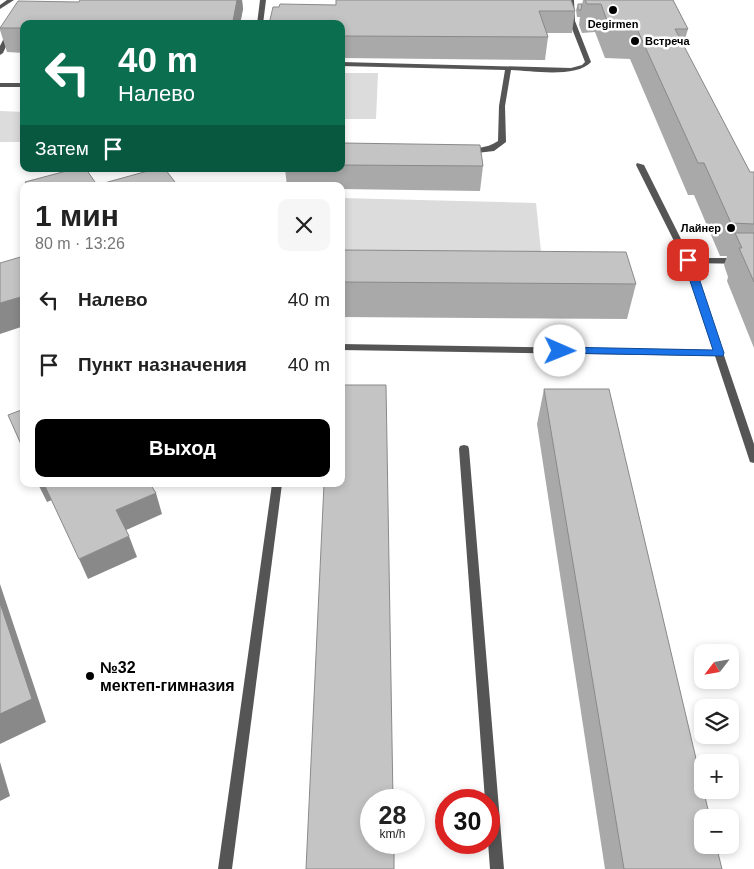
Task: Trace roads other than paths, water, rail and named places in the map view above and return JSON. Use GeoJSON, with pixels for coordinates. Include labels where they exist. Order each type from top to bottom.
{"type":"FeatureCollection","features":[{"type":"Feature","properties":{"kind":"street"},"geometry":{"type":"LineString","coordinates":[[0,7],[11,0]]}},
{"type":"Feature","properties":{"kind":"street"},"geometry":{"type":"LineString","coordinates":[[260,20],[263,0]]}},
{"type":"Feature","properties":{"kind":"street"},"geometry":{"type":"LineString","coordinates":[[345,64],[572,70],[584,66],[588,62],[572,21],[570,0]]}},
{"type":"Feature","properties":{"kind":"street"},"geometry":{"type":"LineString","coordinates":[[572,21],[582,20]]}},
{"type":"Feature","properties":{"kind":"street"},"geometry":{"type":"LineString","coordinates":[[0,52],[13,26]]}},
{"type":"Feature","properties":{"kind":"street"},"geometry":{"type":"LineString","coordinates":[[458,152],[491,150],[502,142],[502,106],[508,68]]}},
{"type":"Feature","properties":{"kind":"street"},"geometry":{"type":"LineString","coordinates":[[0,85],[20,85]]}},
{"type":"Feature","properties":{"kind":"street"},"geometry":{"type":"LineString","coordinates":[[640,165],[688,260],[754,458]]}},
{"type":"Feature","properties":{"kind":"street"},"geometry":{"type":"LineString","coordinates":[[688,260],[754,262]]}},
{"type":"Feature","properties":{"kind":"street"},"geometry":{"type":"LineString","coordinates":[[345,347],[719,353]]}},
{"type":"Feature","properties":{"kind":"street"},"geometry":{"type":"LineString","coordinates":[[464,449],[497,869]]}},
{"type":"Feature","properties":{"kind":"street"},"geometry":{"type":"LineString","coordinates":[[225,869],[277,487]]}},
{"type":"Feature","properties":{"kind":"place","name":"Degirmen"},"geometry":{"type":"Point","coordinates":[613,10]}},
{"type":"Feature","properties":{"kind":"place","name":"Встреча"},"geometry":{"type":"Point","coordinates":[635,41]}},
{"type":"Feature","properties":{"kind":"place","name":"Лайнер"},"geometry":{"type":"Point","coordinates":[731,228]}},
{"type":"Feature","properties":{"kind":"place","name":"№32 мектеп-гимназия"},"geometry":{"type":"Point","coordinates":[90,676]}}]}
